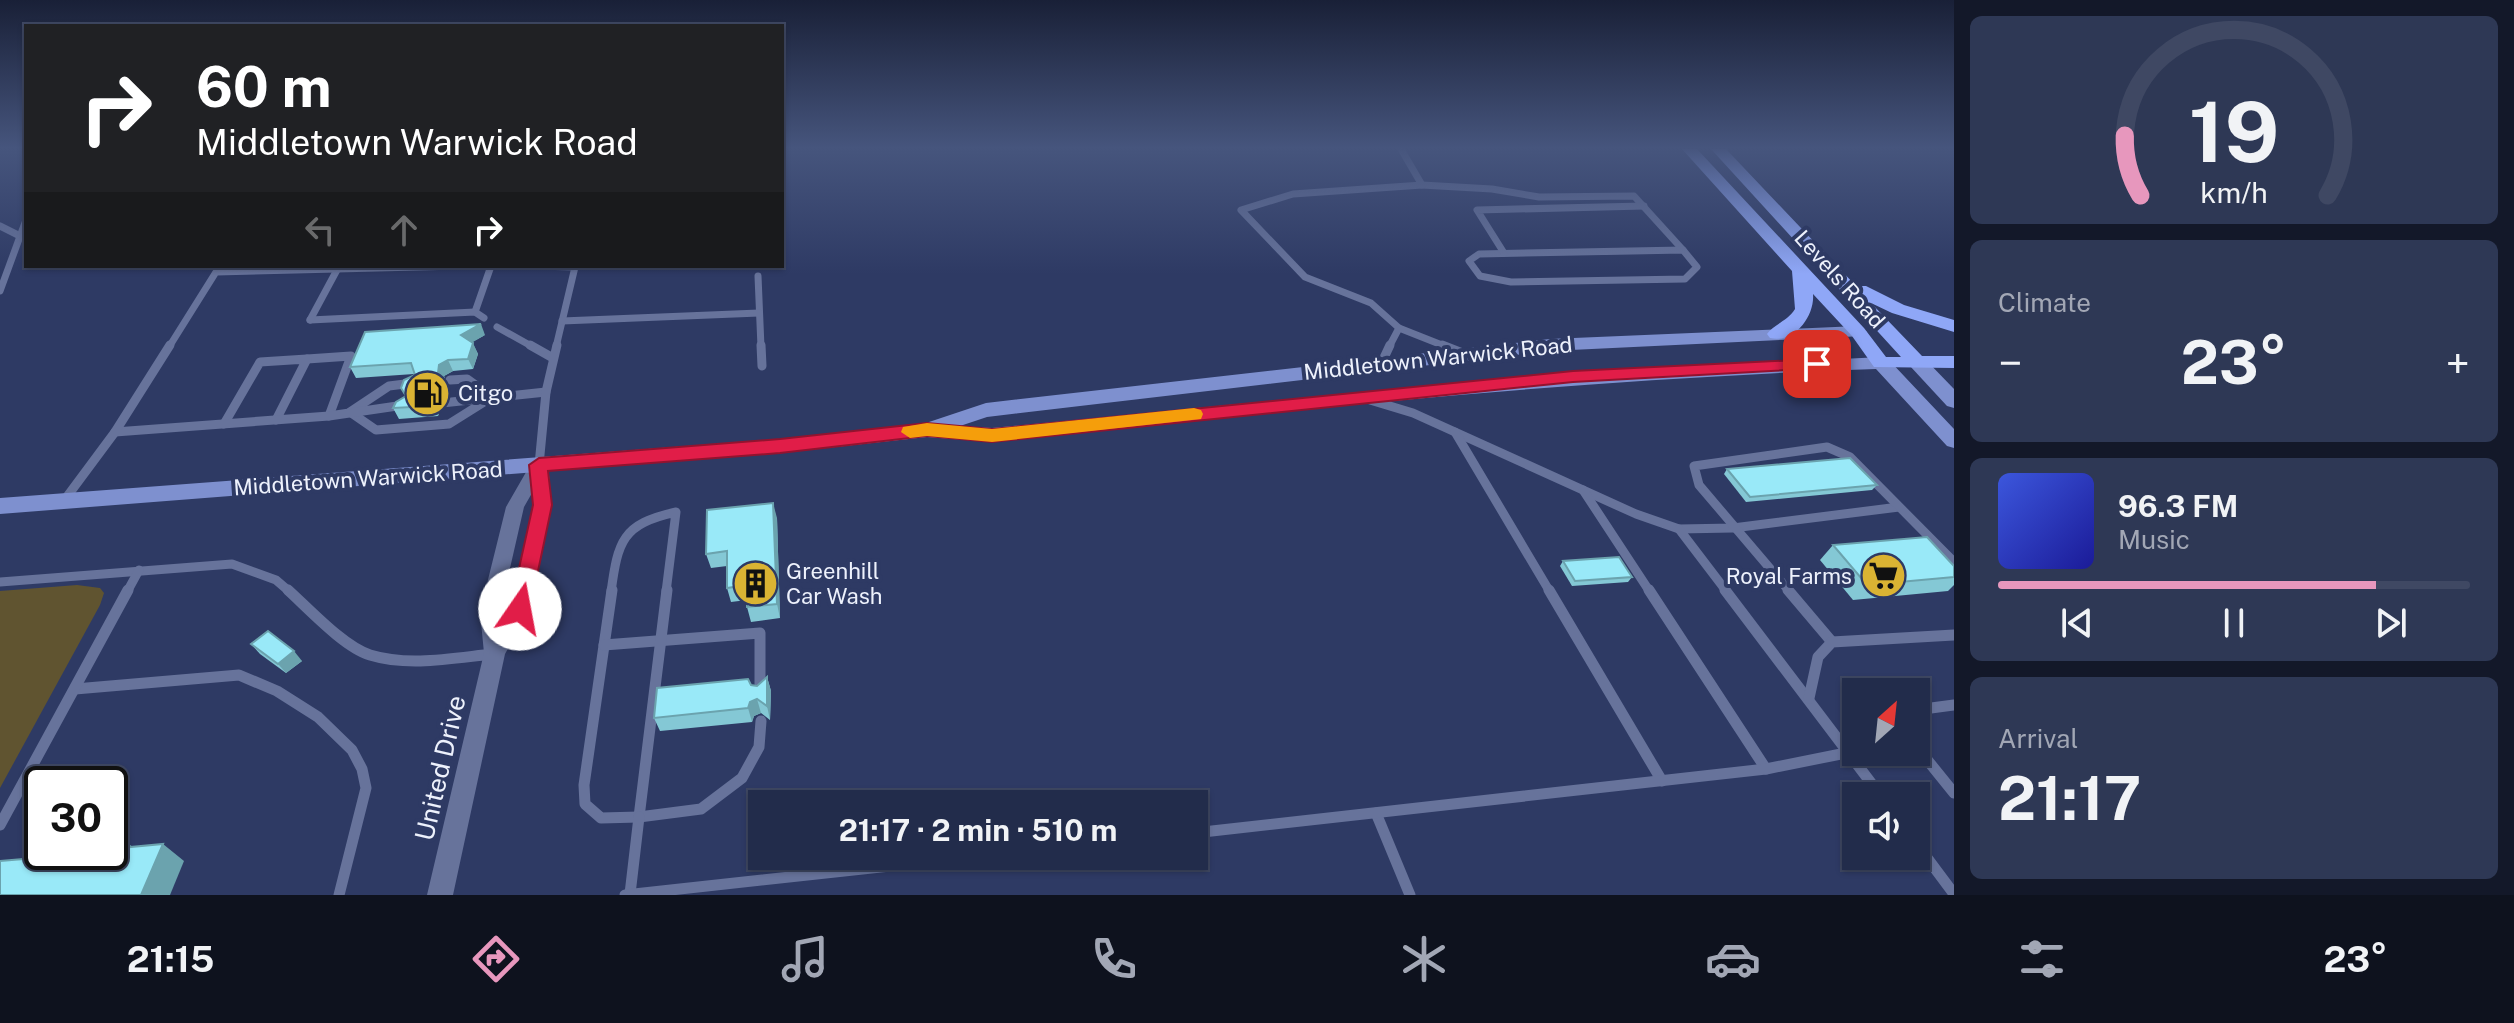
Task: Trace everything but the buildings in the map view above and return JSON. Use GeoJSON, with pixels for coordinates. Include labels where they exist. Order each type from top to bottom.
{"type":"FeatureCollection","features":[{"type":"Feature","properties":{"kind":"main road","name":"Levels Road"},"geometry":{"type":"LineString","coordinates":[[1728,191],[1858,332],[1881,363]]}},
{"type":"Feature","properties":{"kind":"main road","name":"Levels Road"},"geometry":{"type":"LineString","coordinates":[[1758,191],[1917,362]]}},
{"type":"Feature","properties":{"kind":"main road"},"geometry":{"type":"LineString","coordinates":[[1776,334],[1792,326],[1804,312],[1806,302],[1799,268]]}},
{"type":"Feature","properties":{"kind":"main road"},"geometry":{"type":"LineString","coordinates":[[1843,279],[1898,309],[1954,328]]}},
{"type":"Feature","properties":{"kind":"main road","name":"Middletown Warwick Road"},"geometry":{"type":"LineString","coordinates":[[1858,332],[1954,328]]}},
{"type":"Feature","properties":{"kind":"main road","name":"Middletown Warwick Road"},"geometry":{"type":"LineString","coordinates":[[1881,363],[1954,362]]}},
{"type":"Feature","properties":{"kind":"street","name":"Middletown Warwick Road"},"geometry":{"type":"LineString","coordinates":[[927,430],[986,410],[1382,362],[1550,345],[1858,332]]}},
{"type":"Feature","properties":{"kind":"street","name":"Levels Road"},"geometry":{"type":"LineString","coordinates":[[1917,362],[1954,401]]}},
{"type":"Feature","properties":{"kind":"street","name":"Middletown Warwick Road"},"geometry":{"type":"LineString","coordinates":[[0,506],[780,446],[927,430],[992,435],[1573,377],[1881,363]]}},
{"type":"Feature","properties":{"kind":"street","name":"Levels Road"},"geometry":{"type":"LineString","coordinates":[[1881,363],[1954,441]]}},
{"type":"Feature","properties":{"kind":"street","name":"United Drive"},"geometry":{"type":"LineString","coordinates":[[495,653],[490,612],[515,507],[539,465]]}},
{"type":"Feature","properties":{"kind":"street","name":"United Drive"},"geometry":{"type":"LineString","coordinates":[[440,895],[495,653],[520,609],[543,505],[539,465]]}},
{"type":"Feature","properties":{"kind":"lane"},"geometry":{"type":"LineString","coordinates":[[1339,191],[1293,194],[1241,210],[1305,277],[1371,303],[1399,328],[1465,354]]}},
{"type":"Feature","properties":{"kind":"lane"},"geometry":{"type":"LineString","coordinates":[[1502,191],[1539,197],[1634,196],[1655,214],[1684,250],[1697,267],[1685,279],[1511,282],[1480,276],[1469,261],[1479,254],[1684,250]]}},
{"type":"Feature","properties":{"kind":"lane"},"geometry":{"type":"LineString","coordinates":[[1504,253],[1477,210],[1644,206]]}},
{"type":"Feature","properties":{"kind":"lane"},"geometry":{"type":"LineString","coordinates":[[0,291],[24,225]]}},
{"type":"Feature","properties":{"kind":"lane"},"geometry":{"type":"LineString","coordinates":[[0,226],[20,236]]}},
{"type":"Feature","properties":{"kind":"lane"},"geometry":{"type":"LineString","coordinates":[[338,268],[310,320],[475,312],[484,318]]}},
{"type":"Feature","properties":{"kind":"lane"},"geometry":{"type":"LineString","coordinates":[[63,502],[115,432],[216,272],[338,268]]}},
{"type":"Feature","properties":{"kind":"lane"},"geometry":{"type":"LineString","coordinates":[[475,312],[490,268]]}},
{"type":"Feature","properties":{"kind":"lane"},"geometry":{"type":"LineString","coordinates":[[539,465],[546,392],[575,268]]}},
{"type":"Feature","properties":{"kind":"lane"},"geometry":{"type":"LineString","coordinates":[[758,276],[762,366]]}},
{"type":"Feature","properties":{"kind":"lane"},"geometry":{"type":"LineString","coordinates":[[562,321],[759,313]]}},
{"type":"Feature","properties":{"kind":"lane"},"geometry":{"type":"LineString","coordinates":[[497,327],[553,358]]}},
{"type":"Feature","properties":{"kind":"lane"},"geometry":{"type":"LineString","coordinates":[[1382,362],[1399,328]]}},
{"type":"Feature","properties":{"kind":"lane"},"geometry":{"type":"LineString","coordinates":[[224,424],[260,362],[351,356],[329,416]]}},
{"type":"Feature","properties":{"kind":"lane"},"geometry":{"type":"LineString","coordinates":[[276,420],[307,359]]}},
{"type":"Feature","properties":{"kind":"lane"},"geometry":{"type":"LineString","coordinates":[[450,380],[467,379],[492,397]]}},
{"type":"Feature","properties":{"kind":"lane"},"geometry":{"type":"LineString","coordinates":[[350,412],[389,386],[413,383]]}},
{"type":"Feature","properties":{"kind":"lane"},"geometry":{"type":"LineString","coordinates":[[442,403],[546,392]]}},
{"type":"Feature","properties":{"kind":"lane"},"geometry":{"type":"LineString","coordinates":[[350,412],[376,430],[449,424],[492,397]]}},
{"type":"Feature","properties":{"kind":"lane"},"geometry":{"type":"LineString","coordinates":[[1355,398],[1396,407],[1636,514],[1679,529],[1733,528],[1899,507]]}},
{"type":"Feature","properties":{"kind":"lane"},"geometry":{"type":"LineString","coordinates":[[115,432],[329,416],[404,405]]}},
{"type":"Feature","properties":{"kind":"lane"},"geometry":{"type":"LineString","coordinates":[[1455,432],[1662,781]]}},
{"type":"Feature","properties":{"kind":"lane"},"geometry":{"type":"LineString","coordinates":[[1832,642],[1699,485],[1694,466],[1827,447],[1850,457],[1954,562]]}},
{"type":"Feature","properties":{"kind":"lane"},"geometry":{"type":"LineString","coordinates":[[1583,490],[1766,769]]}},
{"type":"Feature","properties":{"kind":"lane"},"geometry":{"type":"LineString","coordinates":[[761,721],[759,747],[742,778],[701,809],[639,817],[601,818],[585,804],[584,785],[617,552],[627,531],[648,518],[676,512],[639,817],[627,895],[704,891],[871,870]]}},
{"type":"Feature","properties":{"kind":"lane"},"geometry":{"type":"LineString","coordinates":[[1679,529],[1842,739]]}},
{"type":"Feature","properties":{"kind":"lane"},"geometry":{"type":"LineString","coordinates":[[0,582],[212,563],[248,568],[276,580],[354,647],[380,657],[416,661],[495,653]]}},
{"type":"Feature","properties":{"kind":"lane"},"geometry":{"type":"LineString","coordinates":[[0,825],[139,570]]}},
{"type":"Feature","properties":{"kind":"lane"},"geometry":{"type":"LineString","coordinates":[[604,645],[760,633],[760,692]]}},
{"type":"Feature","properties":{"kind":"lane"},"geometry":{"type":"LineString","coordinates":[[1809,698],[1818,657],[1832,642],[1954,635]]}},
{"type":"Feature","properties":{"kind":"lane"},"geometry":{"type":"LineString","coordinates":[[75,689],[239,675],[263,683],[303,704],[343,740],[357,760],[366,787],[339,895]]}},
{"type":"Feature","properties":{"kind":"lane"},"geometry":{"type":"LineString","coordinates":[[1930,708],[1954,705]]}},
{"type":"Feature","properties":{"kind":"lane"},"geometry":{"type":"LineString","coordinates":[[1208,831],[1766,769],[1842,754]]}},
{"type":"Feature","properties":{"kind":"lane"},"geometry":{"type":"LineString","coordinates":[[1930,763],[1954,793]]}},
{"type":"Feature","properties":{"kind":"lane"},"geometry":{"type":"LineString","coordinates":[[1376,813],[1410,895]]}},
{"type":"Feature","properties":{"kind":"lane"},"geometry":{"type":"LineString","coordinates":[[1930,862],[1954,894]]}},
{"type":"Feature","properties":{"kind":"shaded area"},"geometry":{"type":"Polygon","coordinates":[[[77,585],[100,588],[104,593],[100,605],[0,788],[0,591],[77,585]]]}},
{"type":"Feature","properties":{"kind":"slow traffic"},"geometry":{"type":"LineString","coordinates":[[910,432],[927,430],[992,435],[1194,414]]}},
{"type":"Feature","properties":{"kind":"place","name":"Citgo"},"geometry":{"type":"Point","coordinates":[427,393]}},
{"type":"Feature","properties":{"kind":"place","name":"Royal Farms"},"geometry":{"type":"Point","coordinates":[1883,576]}},
{"type":"Feature","properties":{"kind":"place","name":"Greenhill Car Wash"},"geometry":{"type":"Point","coordinates":[755,584]}},
{"type":"Feature","properties":{"kind":"route"},"geometry":{"type":"LineString","coordinates":[[520,609],[543,505],[539,465],[780,446],[927,430],[992,435],[1481,384],[1817,364]]}}]}
